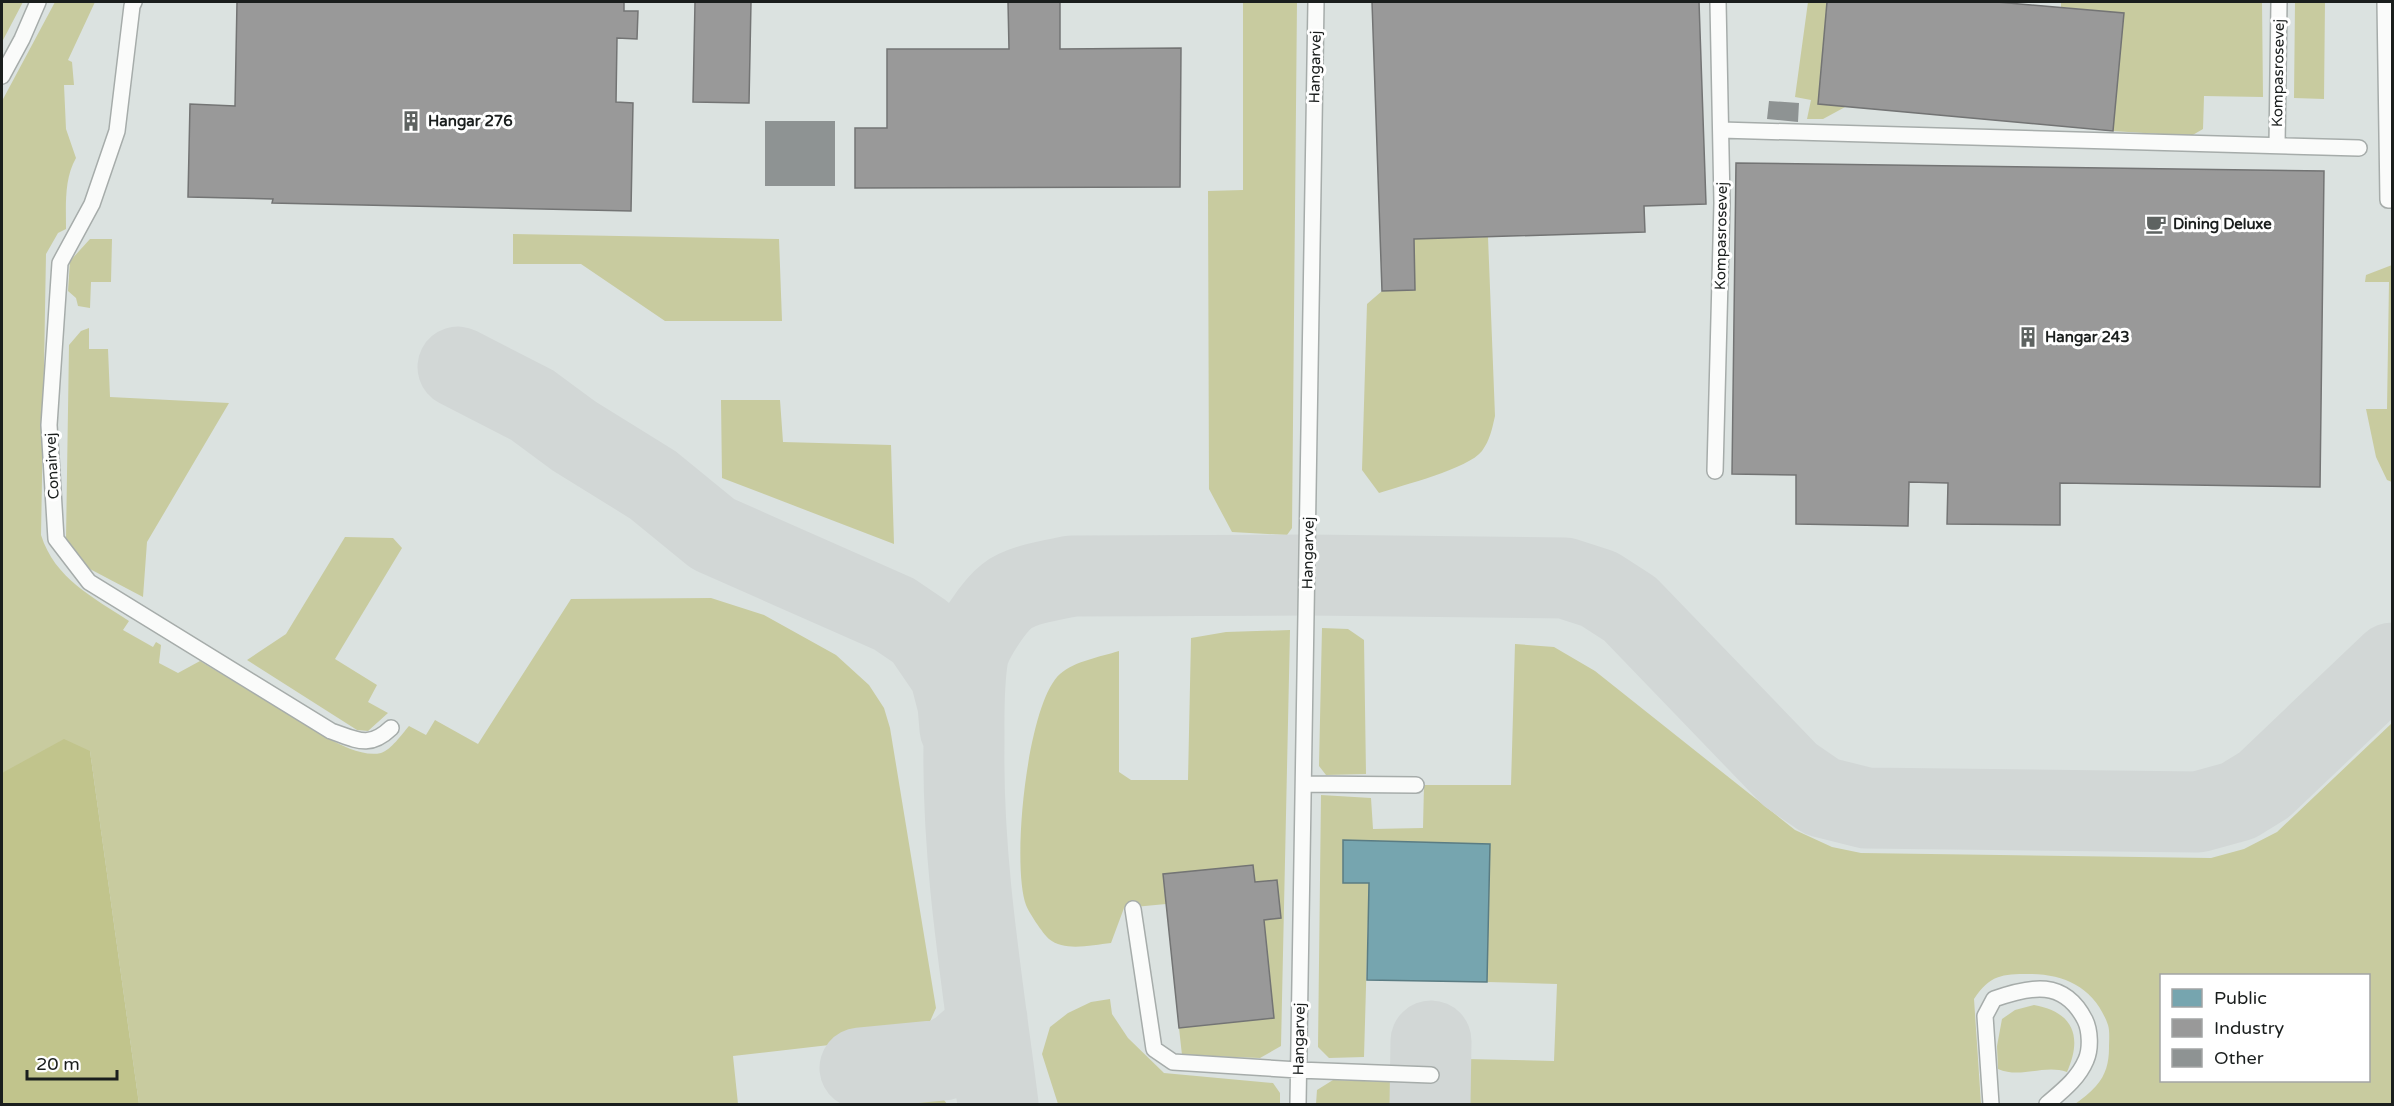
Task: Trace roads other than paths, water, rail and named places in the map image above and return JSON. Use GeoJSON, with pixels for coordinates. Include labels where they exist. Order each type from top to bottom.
{"type":"FeatureCollection","features":[{"type":"Feature","properties":{"kind":"lane"},"geometry":{"type":"LineString","coordinates":[[2,76],[38,2]]}},
{"type":"Feature","properties":{"kind":"lane","name":"Conairvej"},"geometry":{"type":"LineString","coordinates":[[134,2],[117,131],[92,204],[60,263],[49,425],[56,539],[89,582],[331,731],[364,742],[380,738],[391,728]]}},
{"type":"Feature","properties":{"kind":"lane","name":"Hangarvej"},"geometry":{"type":"LineString","coordinates":[[1298,1104],[1316,2]]}},
{"type":"Feature","properties":{"kind":"lane","name":"Kompasrosevej"},"geometry":{"type":"LineString","coordinates":[[1715,471],[1722,215],[1718,2]]}},
{"type":"Feature","properties":{"kind":"lane","name":"Kompasrosevej"},"geometry":{"type":"LineString","coordinates":[[2277,145],[2279,2]]}},
{"type":"Feature","properties":{"kind":"lane"},"geometry":{"type":"LineString","coordinates":[[2385,2],[2388,200],[2392,200]]}},
{"type":"Feature","properties":{"kind":"lane"},"geometry":{"type":"LineString","coordinates":[[1720,130],[2359,148]]}},
{"type":"Feature","properties":{"kind":"lane"},"geometry":{"type":"LineString","coordinates":[[1304,784],[1416,785]]}},
{"type":"Feature","properties":{"kind":"lane"},"geometry":{"type":"LineString","coordinates":[[1133,909],[1155,1049],[1173,1062],[1298,1070],[1431,1074]]}},
{"type":"Feature","properties":{"kind":"lane"},"geometry":{"type":"LineString","coordinates":[[1991,1104],[1985,1016],[1994,999],[2024,989],[2059,991],[2077,1005],[2089,1029],[2087,1058],[2075,1079],[2047,1104]]}},
{"type":"Feature","properties":{"kind":"place","name":"Hangar 276"},"geometry":{"type":"Point","coordinates":[411,121]}},
{"type":"Feature","properties":{"kind":"place","name":"Dining Deluxe"},"geometry":{"type":"Point","coordinates":[2156,224]}},
{"type":"Feature","properties":{"kind":"place","name":"Hangar 243"},"geometry":{"type":"Point","coordinates":[2028,337]}}]}
